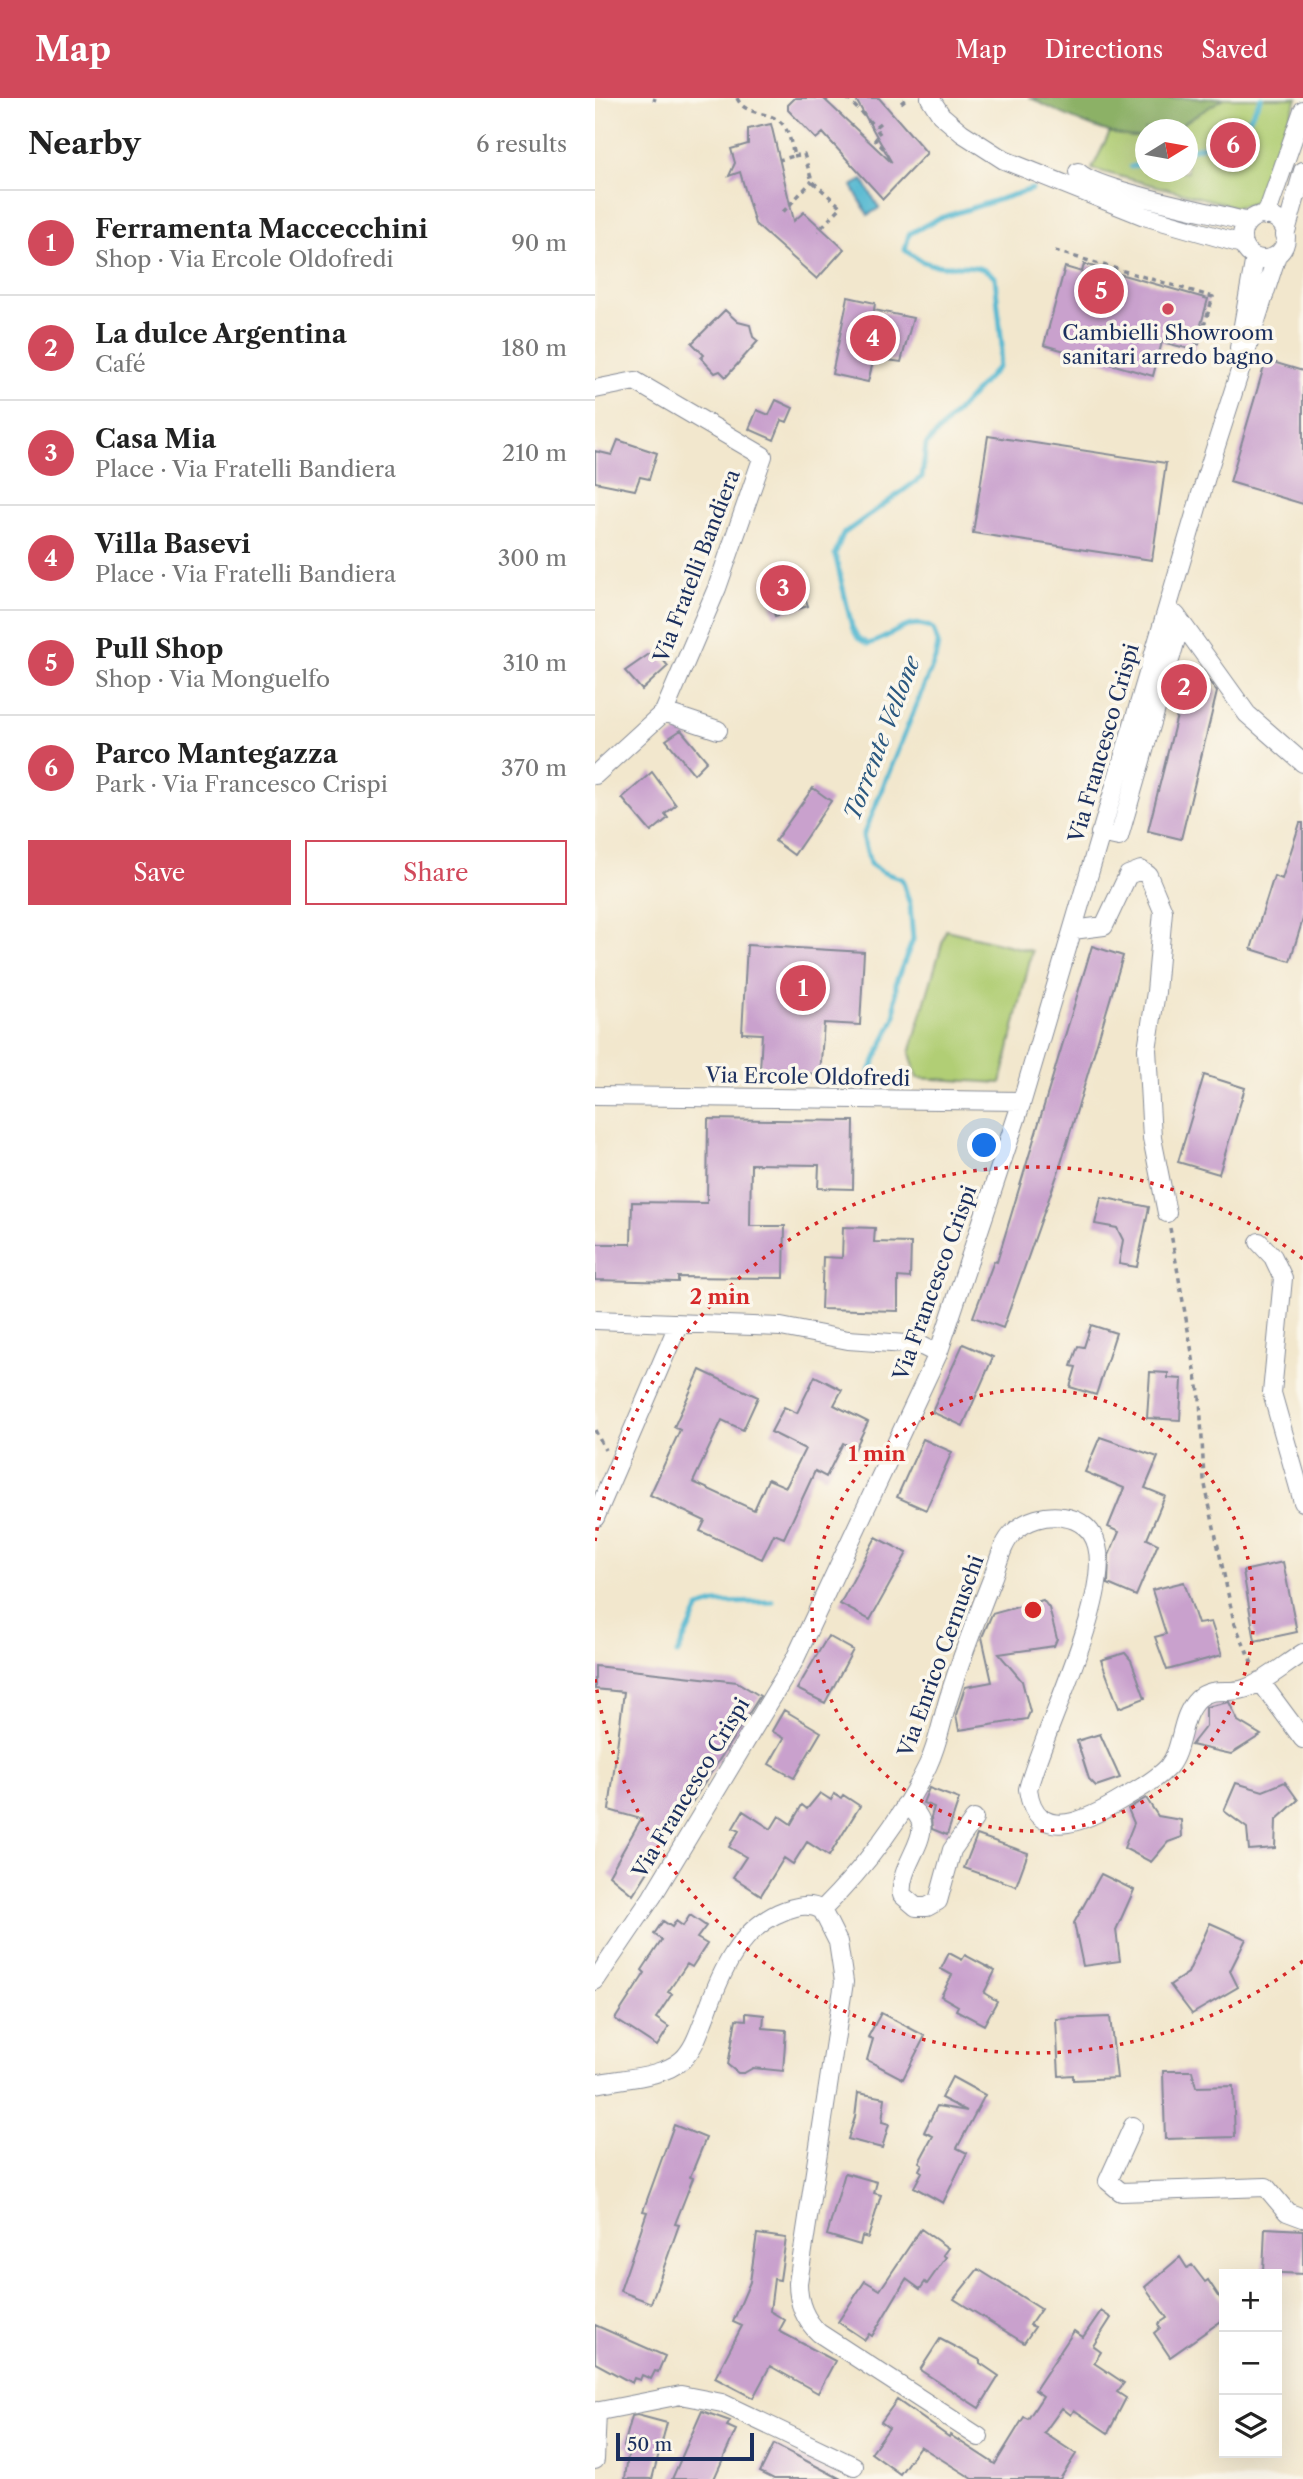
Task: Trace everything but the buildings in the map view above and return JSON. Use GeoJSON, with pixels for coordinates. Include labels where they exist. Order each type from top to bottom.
{"type":"FeatureCollection","features":[{"type":"Feature","properties":{"kind":"street"},"geometry":{"type":"LineString","coordinates":[[930,98],[941,115],[962,133],[1004,160],[1078,180],[1144,216],[1270,258],[1277,255],[1285,235],[1303,171]]}},
{"type":"Feature","properties":{"kind":"street"},"geometry":{"type":"LineString","coordinates":[[1266,216],[1303,110]]}},
{"type":"Feature","properties":{"kind":"street"},"geometry":{"type":"LineString","coordinates":[[1078,180],[1084,178],[1113,188],[1248,222],[1266,216],[1281,225],[1285,235]]}},
{"type":"Feature","properties":{"kind":"street"},"geometry":{"type":"LineString","coordinates":[[1248,222],[1243,231],[1248,251]]}},
{"type":"Feature","properties":{"kind":"street","name":"Via Francesco Crispi"},"geometry":{"type":"LineString","coordinates":[[1235,383],[1248,251]]}},
{"type":"Feature","properties":{"kind":"street","name":"Via Francesco Crispi"},"geometry":{"type":"LineString","coordinates":[[595,1981],[652,1898],[795,1661],[938,1354],[1021,1101],[1168,604],[1277,255]]}},
{"type":"Feature","properties":{"kind":"street","name":"Via Fratelli Bandiera"},"geometry":{"type":"LineString","coordinates":[[595,389],[635,381],[762,456],[717,588],[664,712],[595,775]]}},
{"type":"Feature","properties":{"kind":"street"},"geometry":{"type":"LineString","coordinates":[[1168,604],[1247,714],[1303,763]]}},
{"type":"Feature","properties":{"kind":"street"},"geometry":{"type":"LineString","coordinates":[[1100,833],[1119,837],[1181,622]]}},
{"type":"Feature","properties":{"kind":"street"},"geometry":{"type":"LineString","coordinates":[[664,712],[718,730]]}},
{"type":"Feature","properties":{"kind":"street"},"geometry":{"type":"LineString","coordinates":[[1073,930],[1104,926],[1128,875],[1141,870],[1148,875],[1163,911],[1156,992],[1147,1049],[1151,1138],[1167,1213]]}},
{"type":"Feature","properties":{"kind":"street","name":"Via Ercole Oldofredi"},"geometry":{"type":"LineString","coordinates":[[595,1096],[1021,1101]]}},
{"type":"Feature","properties":{"kind":"street"},"geometry":{"type":"LineString","coordinates":[[1259,1242],[1273,1257],[1283,1278],[1272,1393],[1303,1502]]}},
{"type":"Feature","properties":{"kind":"street"},"geometry":{"type":"LineString","coordinates":[[595,1320],[781,1327],[848,1340],[898,1346],[919,1345],[938,1354]]}},
{"type":"Feature","properties":{"kind":"street"},"geometry":{"type":"LineString","coordinates":[[595,1518],[678,1325]]}},
{"type":"Feature","properties":{"kind":"street","name":"Via Enrico Cernuschi"},"geometry":{"type":"LineString","coordinates":[[822,1910],[856,1874],[905,1805],[929,1763],[961,1658],[1005,1544],[1011,1534],[1031,1521],[1056,1516],[1072,1518],[1084,1525],[1093,1536],[1098,1555],[1095,1593],[1089,1615],[1028,1789],[1030,1803],[1044,1819],[1067,1825],[1101,1813],[1170,1765],[1196,1701],[1207,1693],[1243,1690],[1303,1653]]}},
{"type":"Feature","properties":{"kind":"street"},"geometry":{"type":"LineString","coordinates":[[1260,1681],[1303,1739]]}},
{"type":"Feature","properties":{"kind":"street"},"geometry":{"type":"LineString","coordinates":[[905,1805],[915,1810],[923,1826],[918,1844],[901,1876],[902,1895],[916,1907],[927,1907],[938,1901],[952,1850],[974,1819]]}},
{"type":"Feature","properties":{"kind":"street"},"geometry":{"type":"LineString","coordinates":[[595,2084],[660,2071],[683,2060],[694,2044],[727,1964],[748,1934],[761,1923],[788,1910],[810,1905],[822,1910],[838,1942],[844,1982],[798,2283],[800,2303],[810,2323],[819,2333],[979,2437]]}},
{"type":"Feature","properties":{"kind":"street"},"geometry":{"type":"LineString","coordinates":[[1133,2126],[1108,2181],[1121,2192],[1266,2187],[1287,2212],[1303,2218]]}},
{"type":"Feature","properties":{"kind":"street"},"geometry":{"type":"LineString","coordinates":[[595,2460],[596,2412],[681,2395],[722,2403],[854,2466]]}},
{"type":"Feature","properties":{"kind":"path"},"geometry":{"type":"LineString","coordinates":[[737,98],[747,110],[773,116],[780,122],[786,129],[794,156]]}},
{"type":"Feature","properties":{"kind":"path"},"geometry":{"type":"LineString","coordinates":[[847,98],[875,127],[880,134],[875,140],[884,149]]}},
{"type":"Feature","properties":{"kind":"path"},"geometry":{"type":"LineString","coordinates":[[901,103],[907,98]]}},
{"type":"Feature","properties":{"kind":"path"},"geometry":{"type":"LineString","coordinates":[[875,127],[880,123]]}},
{"type":"Feature","properties":{"kind":"path"},"geometry":{"type":"LineString","coordinates":[[779,160],[804,154],[812,181],[841,207],[818,231]]}},
{"type":"Feature","properties":{"kind":"path"},"geometry":{"type":"LineString","coordinates":[[783,212],[812,181]]}},
{"type":"Feature","properties":{"kind":"path"},"geometry":{"type":"LineString","coordinates":[[1055,251],[1213,297],[1194,358]]}},
{"type":"Feature","properties":{"kind":"path"},"geometry":{"type":"LineString","coordinates":[[1167,1213],[1200,1398],[1204,1480],[1222,1571],[1234,1622],[1260,1681]]}},
{"type":"Feature","properties":{"kind":"path"},"geometry":{"type":"LineString","coordinates":[[595,1430],[607,1455]]}},
{"type":"Feature","properties":{"kind":"green space"},"geometry":{"type":"Polygon","coordinates":[[[1031,98],[1297,98],[1273,158],[1263,193],[1251,204],[1236,207],[1141,182],[1198,182],[1198,119],[1135,119],[1135,180],[1092,169],[1110,132],[1031,98]]]}},
{"type":"Feature","properties":{"kind":"green space"},"geometry":{"type":"Polygon","coordinates":[[[1031,98],[1224,98],[1190,119],[1135,119],[1134,137],[1104,130],[1031,98]]]}},
{"type":"Feature","properties":{"kind":"green space"},"geometry":{"type":"Polygon","coordinates":[[[946,930],[1032,951],[1001,1083],[917,1078],[910,1053],[946,930]]]}},
{"type":"Feature","properties":{"kind":"water"},"geometry":{"type":"Polygon","coordinates":[[[863,180],[879,208],[868,215],[852,186],[863,180]]]}},
{"type":"Feature","properties":{"kind":"waterway","name":"Torrente Vellone"},"geometry":{"type":"LineString","coordinates":[[1198,148],[1240,135],[1261,98]]}},
{"type":"Feature","properties":{"kind":"waterway","name":"Torrente Vellone"},"geometry":{"type":"LineString","coordinates":[[1131,167],[1135,166]]}},
{"type":"Feature","properties":{"kind":"waterway","name":"Torrente Vellone"},"geometry":{"type":"LineString","coordinates":[[870,1088],[870,1071],[895,1017],[896,982],[913,940],[910,905],[902,879],[882,872],[870,864],[863,836],[935,659],[938,644],[933,629],[916,624],[868,644],[858,638],[852,627],[835,554],[843,534],[922,477],[926,445],[998,367],[1002,346],[995,277],[979,268],[933,265],[922,261],[905,250],[909,234],[937,219],[1032,189]]}},
{"type":"Feature","properties":{"kind":"waterway","name":"Torrente Vellone"},"geometry":{"type":"LineString","coordinates":[[677,1654],[699,1608],[716,1603],[773,1602]]}},
{"type":"Feature","properties":{"kind":"place","name":"Parco Mantegazza"},"geometry":{"type":"Point","coordinates":[1233,145]}},
{"type":"Feature","properties":{"kind":"place","name":"Pull Shop"},"geometry":{"type":"Point","coordinates":[1101,291]}},
{"type":"Feature","properties":{"kind":"place","name":"Cambielli Showroom sanitari arredo bagno"},"geometry":{"type":"Point","coordinates":[1168,309]}},
{"type":"Feature","properties":{"kind":"place","name":"Villa Basevi"},"geometry":{"type":"Point","coordinates":[873,338]}},
{"type":"Feature","properties":{"kind":"place","name":"Casa Mia"},"geometry":{"type":"Point","coordinates":[783,588]}},
{"type":"Feature","properties":{"kind":"place","name":"La dulce Argentina"},"geometry":{"type":"Point","coordinates":[1184,687]}},
{"type":"Feature","properties":{"kind":"place","name":"Ferramenta Maccecchini"},"geometry":{"type":"Point","coordinates":[803,988]}}]}
